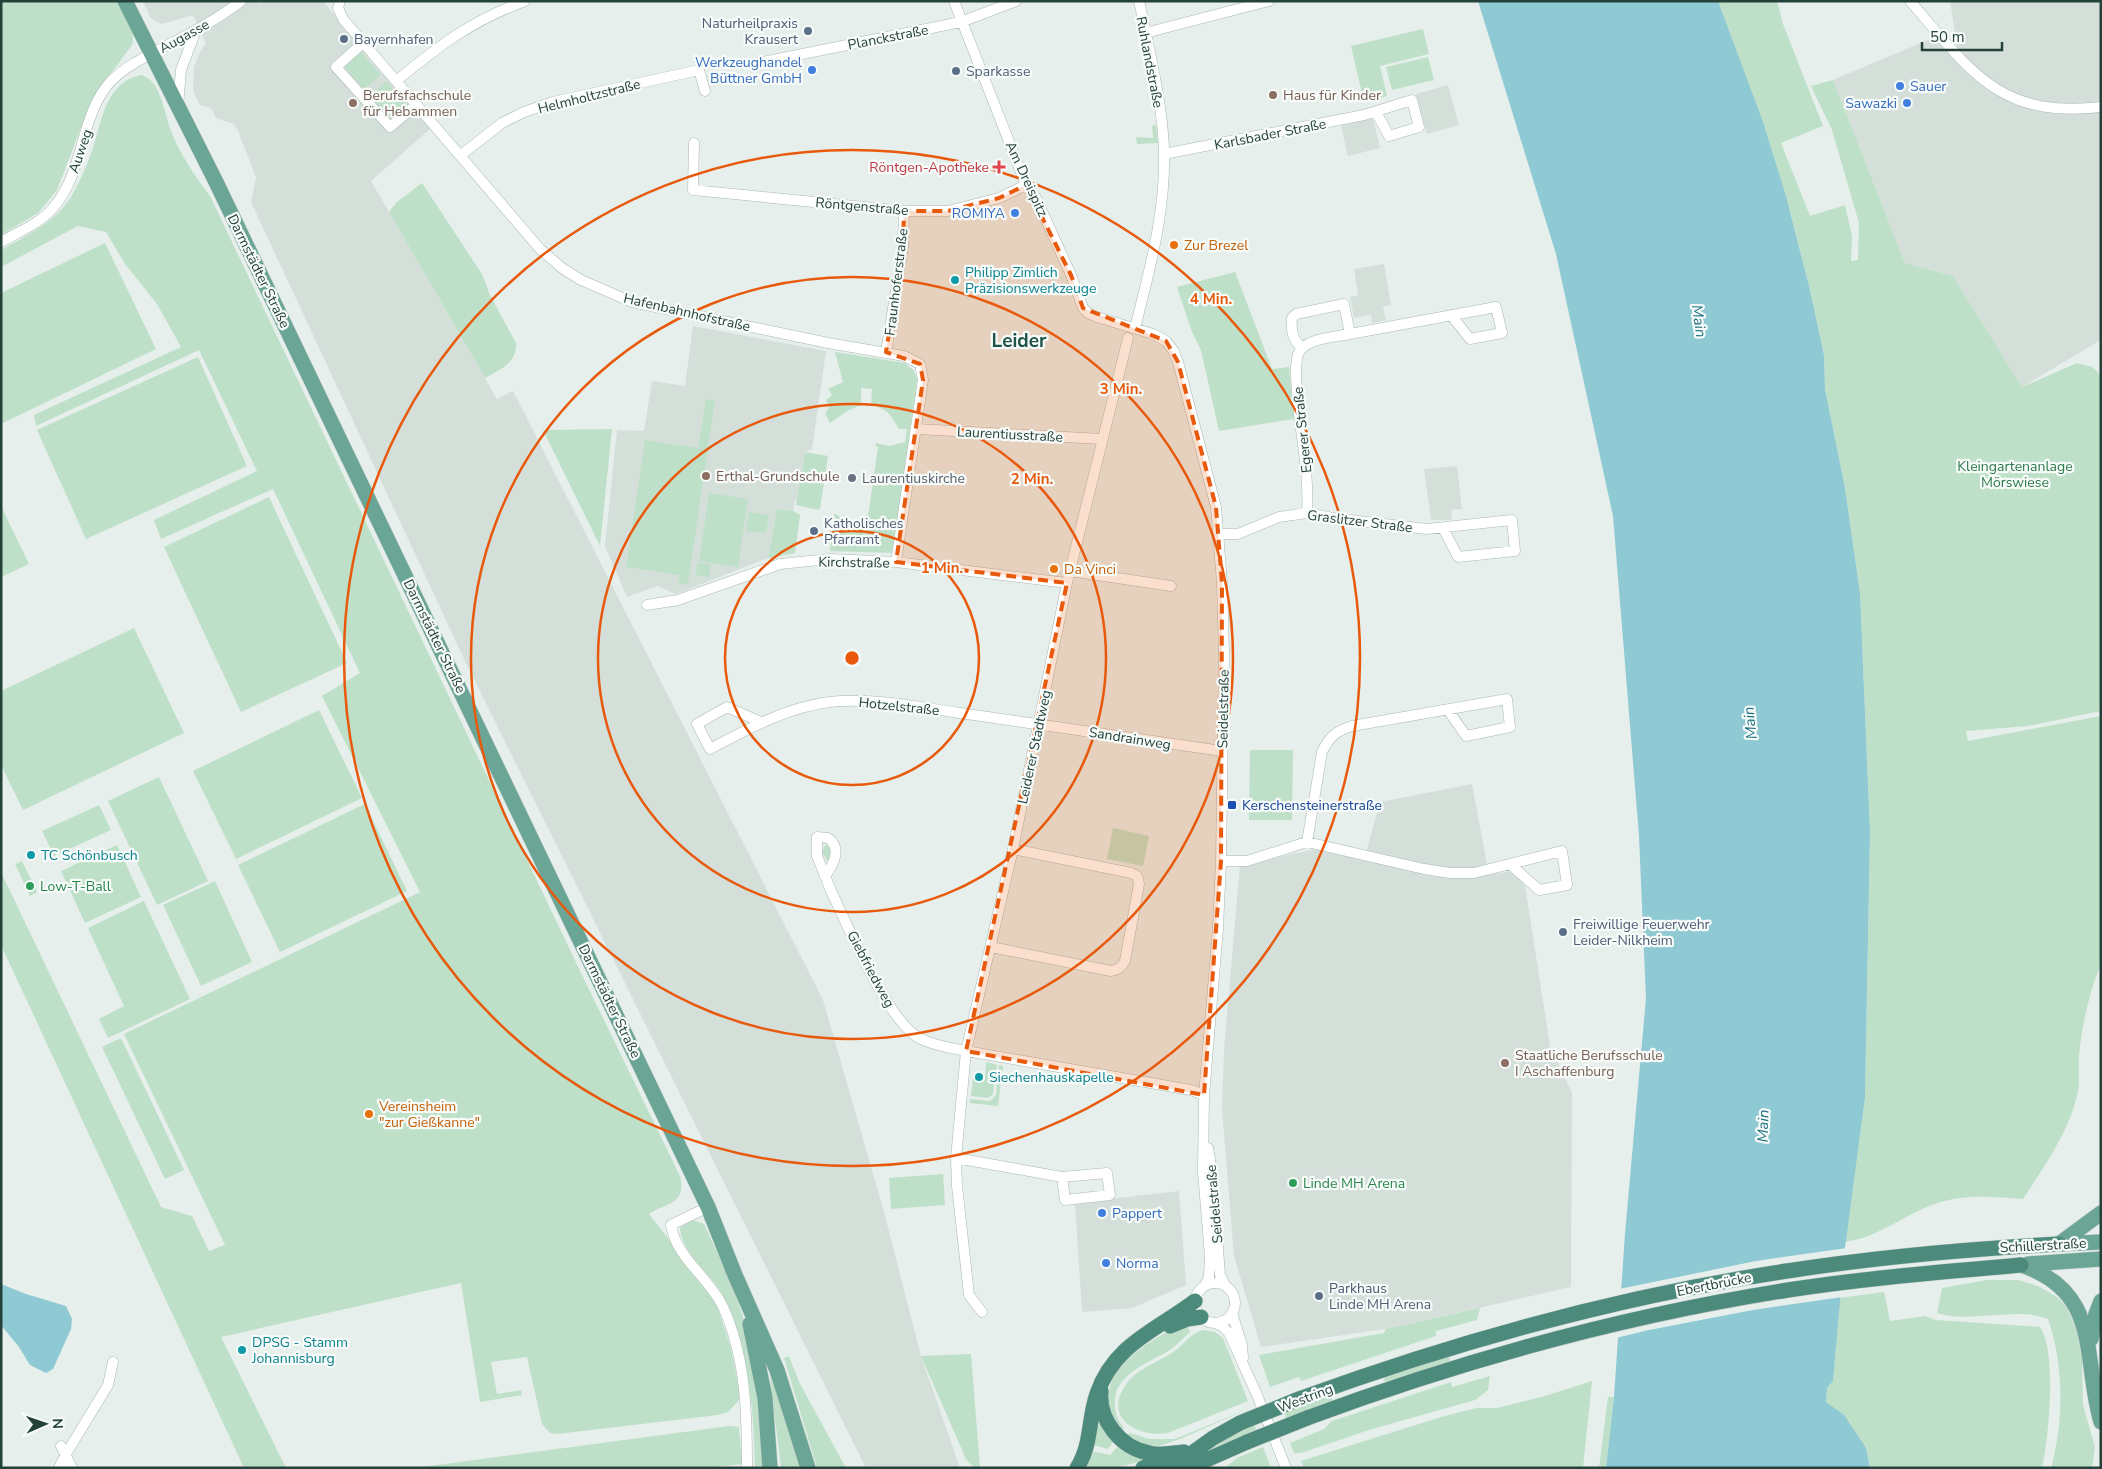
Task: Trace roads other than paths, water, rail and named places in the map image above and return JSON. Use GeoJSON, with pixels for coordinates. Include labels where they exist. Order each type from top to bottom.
{"type":"FeatureCollection","features":[{"type":"Feature","properties":{"kind":"highway","name":"Schillerstraße"},"geometry":{"type":"LineString","coordinates":[[1984,1248],[2059,1244]]}},
{"type":"Feature","properties":{"kind":"highway","name":"Ebertbrücke"},"geometry":{"type":"LineString","coordinates":[[1449,1349],[1574,1314],[1699,1286],[1835,1264],[1984,1248]]}},
{"type":"Feature","properties":{"kind":"highway","name":"Schillerstraße"},"geometry":{"type":"LineString","coordinates":[[1985,1268],[2021,1264]]}},
{"type":"Feature","properties":{"kind":"highway","name":"Ebertbrücke"},"geometry":{"type":"LineString","coordinates":[[1454,1367],[1597,1328],[1702,1305],[1837,1283],[1985,1268]]}},
{"type":"Feature","properties":{"kind":"highway"},"geometry":{"type":"LineString","coordinates":[[1077,1468],[1087,1446],[1096,1396],[1102,1380],[1122,1354],[1195,1301]]}},
{"type":"Feature","properties":{"kind":"highway"},"geometry":{"type":"LineString","coordinates":[[1147,1334],[1187,1319],[1208,1320]]}},
{"type":"Feature","properties":{"kind":"highway","name":"Westring"},"geometry":{"type":"LineString","coordinates":[[1171,1468],[1203,1445],[1240,1423],[1300,1399],[1449,1349]]}},
{"type":"Feature","properties":{"kind":"highway","name":"Westring"},"geometry":{"type":"LineString","coordinates":[[1188,1468],[1307,1418],[1454,1367]]}},
{"type":"Feature","properties":{"kind":"highway"},"geometry":{"type":"LineString","coordinates":[[1102,1380],[1100,1396],[1103,1411],[1109,1425],[1120,1439],[1138,1450],[1149,1454],[1184,1452]]}},
{"type":"Feature","properties":{"kind":"highway"},"geometry":{"type":"LineString","coordinates":[[1143,1468],[1203,1445]]}},
{"type":"Feature","properties":{"kind":"main road","name":"Darmstädter Straße"},"geometry":{"type":"LineString","coordinates":[[125,1],[217,184],[380,520],[708,1207],[735,1275],[777,1370],[808,1468]]}},
{"type":"Feature","properties":{"kind":"main road"},"geometry":{"type":"LineString","coordinates":[[2059,1244],[2101,1213]]}},
{"type":"Feature","properties":{"kind":"main road","name":"Schillerstraße"},"geometry":{"type":"LineString","coordinates":[[2059,1244],[2101,1242]]}},
{"type":"Feature","properties":{"kind":"main road","name":"Schillerstraße"},"geometry":{"type":"LineString","coordinates":[[2021,1264],[2101,1259]]}},
{"type":"Feature","properties":{"kind":"main road"},"geometry":{"type":"LineString","coordinates":[[2021,1264],[2048,1276],[2070,1295],[2084,1320],[2090,1348],[2094,1390],[2101,1422]]}},
{"type":"Feature","properties":{"kind":"main road","name":"Darmstädter Straße"},"geometry":{"type":"LineString","coordinates":[[735,1275],[755,1342],[765,1398],[770,1468]]}},
{"type":"Feature","properties":{"kind":"main road"},"geometry":{"type":"LineString","coordinates":[[2090,1348],[2092,1331],[2101,1301]]}},
{"type":"Feature","properties":{"kind":"street","name":"Augasse"},"geometry":{"type":"LineString","coordinates":[[151,54],[200,28],[241,1]]}},
{"type":"Feature","properties":{"kind":"street","name":"Hafenbahnhofstraße"},"geometry":{"type":"LineString","coordinates":[[340,1],[338,4],[339,12],[363,43],[462,155],[540,249],[562,268],[581,280],[632,302],[828,343],[904,356],[920,364],[923,380],[917,429]]}},
{"type":"Feature","properties":{"kind":"street"},"geometry":{"type":"LineString","coordinates":[[396,82],[441,44],[467,27],[525,1]]}},
{"type":"Feature","properties":{"kind":"street","name":"Am Dreispitz"},"geometry":{"type":"LineString","coordinates":[[954,1],[1026,185],[1036,198],[1071,275],[1083,308],[1088,313],[1097,317],[1133,328]]}},
{"type":"Feature","properties":{"kind":"street","name":"Planckstraße"},"geometry":{"type":"LineString","coordinates":[[758,63],[961,22],[1016,1]]}},
{"type":"Feature","properties":{"kind":"street","name":"Ruhlandstraße"},"geometry":{"type":"LineString","coordinates":[[1138,1],[1161,122],[1164,154]]}},
{"type":"Feature","properties":{"kind":"street"},"geometry":{"type":"LineString","coordinates":[[1145,33],[1249,4],[1269,1]]}},
{"type":"Feature","properties":{"kind":"street"},"geometry":{"type":"LineString","coordinates":[[1910,1],[1961,61],[1991,86],[2012,98],[2042,107],[2072,110],[2101,107]]}},
{"type":"Feature","properties":{"kind":"street"},"geometry":{"type":"LineString","coordinates":[[178,107],[181,70],[200,28]]}},
{"type":"Feature","properties":{"kind":"street"},"geometry":{"type":"LineString","coordinates":[[363,43],[336,67],[390,127],[416,105]]}},
{"type":"Feature","properties":{"kind":"street","name":"Auweg"},"geometry":{"type":"LineString","coordinates":[[1,242],[43,217],[60,200],[72,175],[93,113],[104,91],[119,74],[151,54]]}},
{"type":"Feature","properties":{"kind":"street","name":"Helmholtzstraße"},"geometry":{"type":"LineString","coordinates":[[462,155],[502,124],[553,102],[699,70],[705,91]]}},
{"type":"Feature","properties":{"kind":"street","name":"Karlsbader Straße"},"geometry":{"type":"LineString","coordinates":[[1164,154],[1376,112]]}},
{"type":"Feature","properties":{"kind":"street","name":"Röntgenstraße"},"geometry":{"type":"LineString","coordinates":[[694,143],[693,190],[904,211],[948,211],[970,207],[999,198],[1026,185]]}},
{"type":"Feature","properties":{"kind":"street"},"geometry":{"type":"LineString","coordinates":[[1133,328],[1155,250],[1161,210],[1164,154]]}},
{"type":"Feature","properties":{"kind":"street","name":"Fraunhoferstraße"},"geometry":{"type":"LineString","coordinates":[[886,352],[902,256],[904,211]]}},
{"type":"Feature","properties":{"kind":"street"},"geometry":{"type":"LineString","coordinates":[[1350,334],[1344,304],[1296,314],[1292,318],[1291,329],[1295,341],[1302,348],[1312,342],[1496,306],[1502,333],[1470,339],[1451,315]]}},
{"type":"Feature","properties":{"kind":"street","name":"Seidelstraße"},"geometry":{"type":"LineString","coordinates":[[1133,328],[1166,341],[1173,350],[1178,362],[1210,481],[1220,534],[1224,652],[1221,861],[1218,928],[1204,1095],[1203,1172],[1210,1256],[1209,1277],[1206,1284]]}},
{"type":"Feature","properties":{"kind":"street","name":"Leiderer Stadtweg"},"geometry":{"type":"LineString","coordinates":[[982,1312],[970,1294],[956,1158],[966,1051],[1013,849],[1067,583],[1128,338]]}},
{"type":"Feature","properties":{"kind":"street","name":"Egerer Straße"},"geometry":{"type":"LineString","coordinates":[[1302,348],[1298,354],[1296,375],[1306,464],[1307,513]]}},
{"type":"Feature","properties":{"kind":"street"},"geometry":{"type":"LineString","coordinates":[[896,562],[917,429]]}},
{"type":"Feature","properties":{"kind":"street","name":"Laurentiusstraße"},"geometry":{"type":"LineString","coordinates":[[917,429],[1102,440]]}},
{"type":"Feature","properties":{"kind":"street","name":"Graslitzer Straße"},"geometry":{"type":"LineString","coordinates":[[1220,534],[1238,534],[1280,517],[1307,513],[1385,525],[1427,529],[1512,520],[1515,551],[1458,557],[1444,528]]}},
{"type":"Feature","properties":{"kind":"street","name":"Kirchstraße"},"geometry":{"type":"LineString","coordinates":[[647,604],[678,600],[780,564],[830,559],[896,562],[1067,583]]}},
{"type":"Feature","properties":{"kind":"street"},"geometry":{"type":"LineString","coordinates":[[1070,571],[1171,586]]}},
{"type":"Feature","properties":{"kind":"street"},"geometry":{"type":"LineString","coordinates":[[1307,842],[1322,752],[1332,735],[1339,730],[1352,726],[1507,700],[1510,727],[1466,736],[1448,710]]}},
{"type":"Feature","properties":{"kind":"street","name":"Hotzelstraße"},"geometry":{"type":"LineString","coordinates":[[761,722],[727,707],[696,724],[710,749],[761,722],[799,708],[829,702],[862,701],[1039,724]]}},
{"type":"Feature","properties":{"kind":"street","name":"Sandrainweg"},"geometry":{"type":"LineString","coordinates":[[1039,724],[1222,751]]}},
{"type":"Feature","properties":{"kind":"street"},"geometry":{"type":"LineString","coordinates":[[1221,861],[1248,861],[1307,842],[1424,869],[1450,873],[1474,873],[1562,851],[1567,885],[1539,890],[1510,865]]}},
{"type":"Feature","properties":{"kind":"street"},"geometry":{"type":"LineString","coordinates":[[991,947],[1111,970],[1121,967],[1125,961],[1139,884],[1136,876],[1132,873],[1013,849]]}},
{"type":"Feature","properties":{"kind":"street","name":"Giebfriedweg"},"geometry":{"type":"LineString","coordinates":[[825,876],[884,996],[902,1023],[921,1039],[936,1045],[966,1051],[1191,1090],[1204,1095]]}},
{"type":"Feature","properties":{"kind":"street","name":"Seidelstraße"},"geometry":{"type":"LineString","coordinates":[[1204,1122],[1212,1170],[1220,1275],[1225,1285]]}},
{"type":"Feature","properties":{"kind":"street"},"geometry":{"type":"LineString","coordinates":[[956,1158],[1062,1178],[1107,1173],[1110,1195],[1065,1200],[1062,1178]]}},
{"type":"Feature","properties":{"kind":"street"},"geometry":{"type":"LineString","coordinates":[[708,1207],[671,1225],[673,1237],[681,1251],[715,1293],[733,1335],[744,1392],[748,1468]]}},
{"type":"Feature","properties":{"kind":"street"},"geometry":{"type":"LineString","coordinates":[[1243,1362],[1242,1345],[1232,1313],[1235,1298],[1225,1285],[1214,1282],[1206,1284],[1198,1292],[1195,1301],[1197,1313],[1222,1326],[1229,1333],[1243,1362],[1286,1468]]}},
{"type":"Feature","properties":{"kind":"street"},"geometry":{"type":"LineString","coordinates":[[1208,1320],[1223,1321],[1232,1313]]}},
{"type":"Feature","properties":{"kind":"street"},"geometry":{"type":"LineString","coordinates":[[60,1468],[64,1450],[108,1385],[113,1362]]}},
{"type":"Feature","properties":{"kind":"street"},"geometry":{"type":"LineString","coordinates":[[64,1450],[72,1468]]}},
{"type":"Feature","properties":{"kind":"water","name":"Main"},"geometry":{"type":"Polygon","coordinates":[[[1478,1],[1718,1],[1763,122],[1786,196],[1824,355],[1825,389],[1845,488],[1860,593],[1870,831],[1865,1098],[1844,1255],[1833,1381],[1827,1388],[1826,1402],[1844,1415],[1866,1448],[1870,1468],[1606,1468],[1614,1397],[1625,1234],[1646,998],[1639,836],[1613,516],[1556,254],[1478,1]]]}},
{"type":"Feature","properties":{"kind":"water"},"geometry":{"type":"Polygon","coordinates":[[[1,1284],[66,1306],[72,1319],[71,1329],[53,1369],[46,1373],[30,1365],[19,1347],[1,1325],[1,1284]]]}},
{"type":"Feature","properties":{"kind":"place","name":"Naturheilpraxis Krausert"},"geometry":{"type":"Point","coordinates":[808,31]}},
{"type":"Feature","properties":{"kind":"place","name":"Bayernhafen"},"geometry":{"type":"Point","coordinates":[344,39]}},
{"type":"Feature","properties":{"kind":"place","name":"Werkzeughandel Büttner GmbH"},"geometry":{"type":"Point","coordinates":[812,70]}},
{"type":"Feature","properties":{"kind":"place","name":"Sparkasse"},"geometry":{"type":"Point","coordinates":[956,71]}},
{"type":"Feature","properties":{"kind":"place","name":"Sauer"},"geometry":{"type":"Point","coordinates":[1900,86]}},
{"type":"Feature","properties":{"kind":"place","name":"Haus für Kinder"},"geometry":{"type":"Point","coordinates":[1273,95]}},
{"type":"Feature","properties":{"kind":"place","name":"Berufsfachschule für Hebammen"},"geometry":{"type":"Point","coordinates":[353,103]}},
{"type":"Feature","properties":{"kind":"place","name":"Sawazki"},"geometry":{"type":"Point","coordinates":[1907,103]}},
{"type":"Feature","properties":{"kind":"place","name":"Röntgen-Apotheke"},"geometry":{"type":"Point","coordinates":[999,167]}},
{"type":"Feature","properties":{"kind":"place","name":"ROMIYA"},"geometry":{"type":"Point","coordinates":[1015,213]}},
{"type":"Feature","properties":{"kind":"place","name":"Zur Brezel"},"geometry":{"type":"Point","coordinates":[1174,245]}},
{"type":"Feature","properties":{"kind":"place","name":"Philipp Zimlich Präzisionswerkzeuge"},"geometry":{"type":"Point","coordinates":[955,280]}},
{"type":"Feature","properties":{"kind":"place","name":"Erthal-Grundschule"},"geometry":{"type":"Point","coordinates":[706,476]}},
{"type":"Feature","properties":{"kind":"place","name":"Laurentiuskirche"},"geometry":{"type":"Point","coordinates":[852,478]}},
{"type":"Feature","properties":{"kind":"place","name":"Katholisches Pfarramt"},"geometry":{"type":"Point","coordinates":[814,531]}},
{"type":"Feature","properties":{"kind":"place","name":"Da Vinci"},"geometry":{"type":"Point","coordinates":[1054,569]}},
{"type":"Feature","properties":{"kind":"place","name":"Kerschensteinerstraße"},"geometry":{"type":"Point","coordinates":[1232,805]}},
{"type":"Feature","properties":{"kind":"place","name":"TC Schönbusch"},"geometry":{"type":"Point","coordinates":[31,855]}},
{"type":"Feature","properties":{"kind":"place","name":"Low-T-Ball"},"geometry":{"type":"Point","coordinates":[30,886]}},
{"type":"Feature","properties":{"kind":"place","name":"Freiwillige Feuerwehr Leider-Nilkheim"},"geometry":{"type":"Point","coordinates":[1563,932]}},
{"type":"Feature","properties":{"kind":"place","name":"Staatliche Berufsschule I Aschaffenburg"},"geometry":{"type":"Point","coordinates":[1505,1063]}},
{"type":"Feature","properties":{"kind":"place","name":"Siechenhauskapelle"},"geometry":{"type":"Point","coordinates":[979,1077]}},
{"type":"Feature","properties":{"kind":"place","name":"Vereinsheim \"zur Gießkanne\""},"geometry":{"type":"Point","coordinates":[369,1114]}},
{"type":"Feature","properties":{"kind":"place","name":"Linde MH Arena"},"geometry":{"type":"Point","coordinates":[1293,1183]}},
{"type":"Feature","properties":{"kind":"place","name":"Pappert"},"geometry":{"type":"Point","coordinates":[1102,1213]}},
{"type":"Feature","properties":{"kind":"place","name":"Norma"},"geometry":{"type":"Point","coordinates":[1106,1263]}},
{"type":"Feature","properties":{"kind":"place","name":"Parkhaus Linde MH Arena"},"geometry":{"type":"Point","coordinates":[1319,1296]}},
{"type":"Feature","properties":{"kind":"place","name":"DPSG - Stamm Johannisburg"},"geometry":{"type":"Point","coordinates":[242,1350]}},
{"type":"Feature","properties":{"kind":"district","name":"Leider"},"geometry":{"type":"Point","coordinates":[1019,340]}},
{"type":"Feature","properties":{"kind":"park label","name":"Kleingartenanlage Mörswiese"},"geometry":{"type":"Point","coordinates":[2015,474]}}]}
